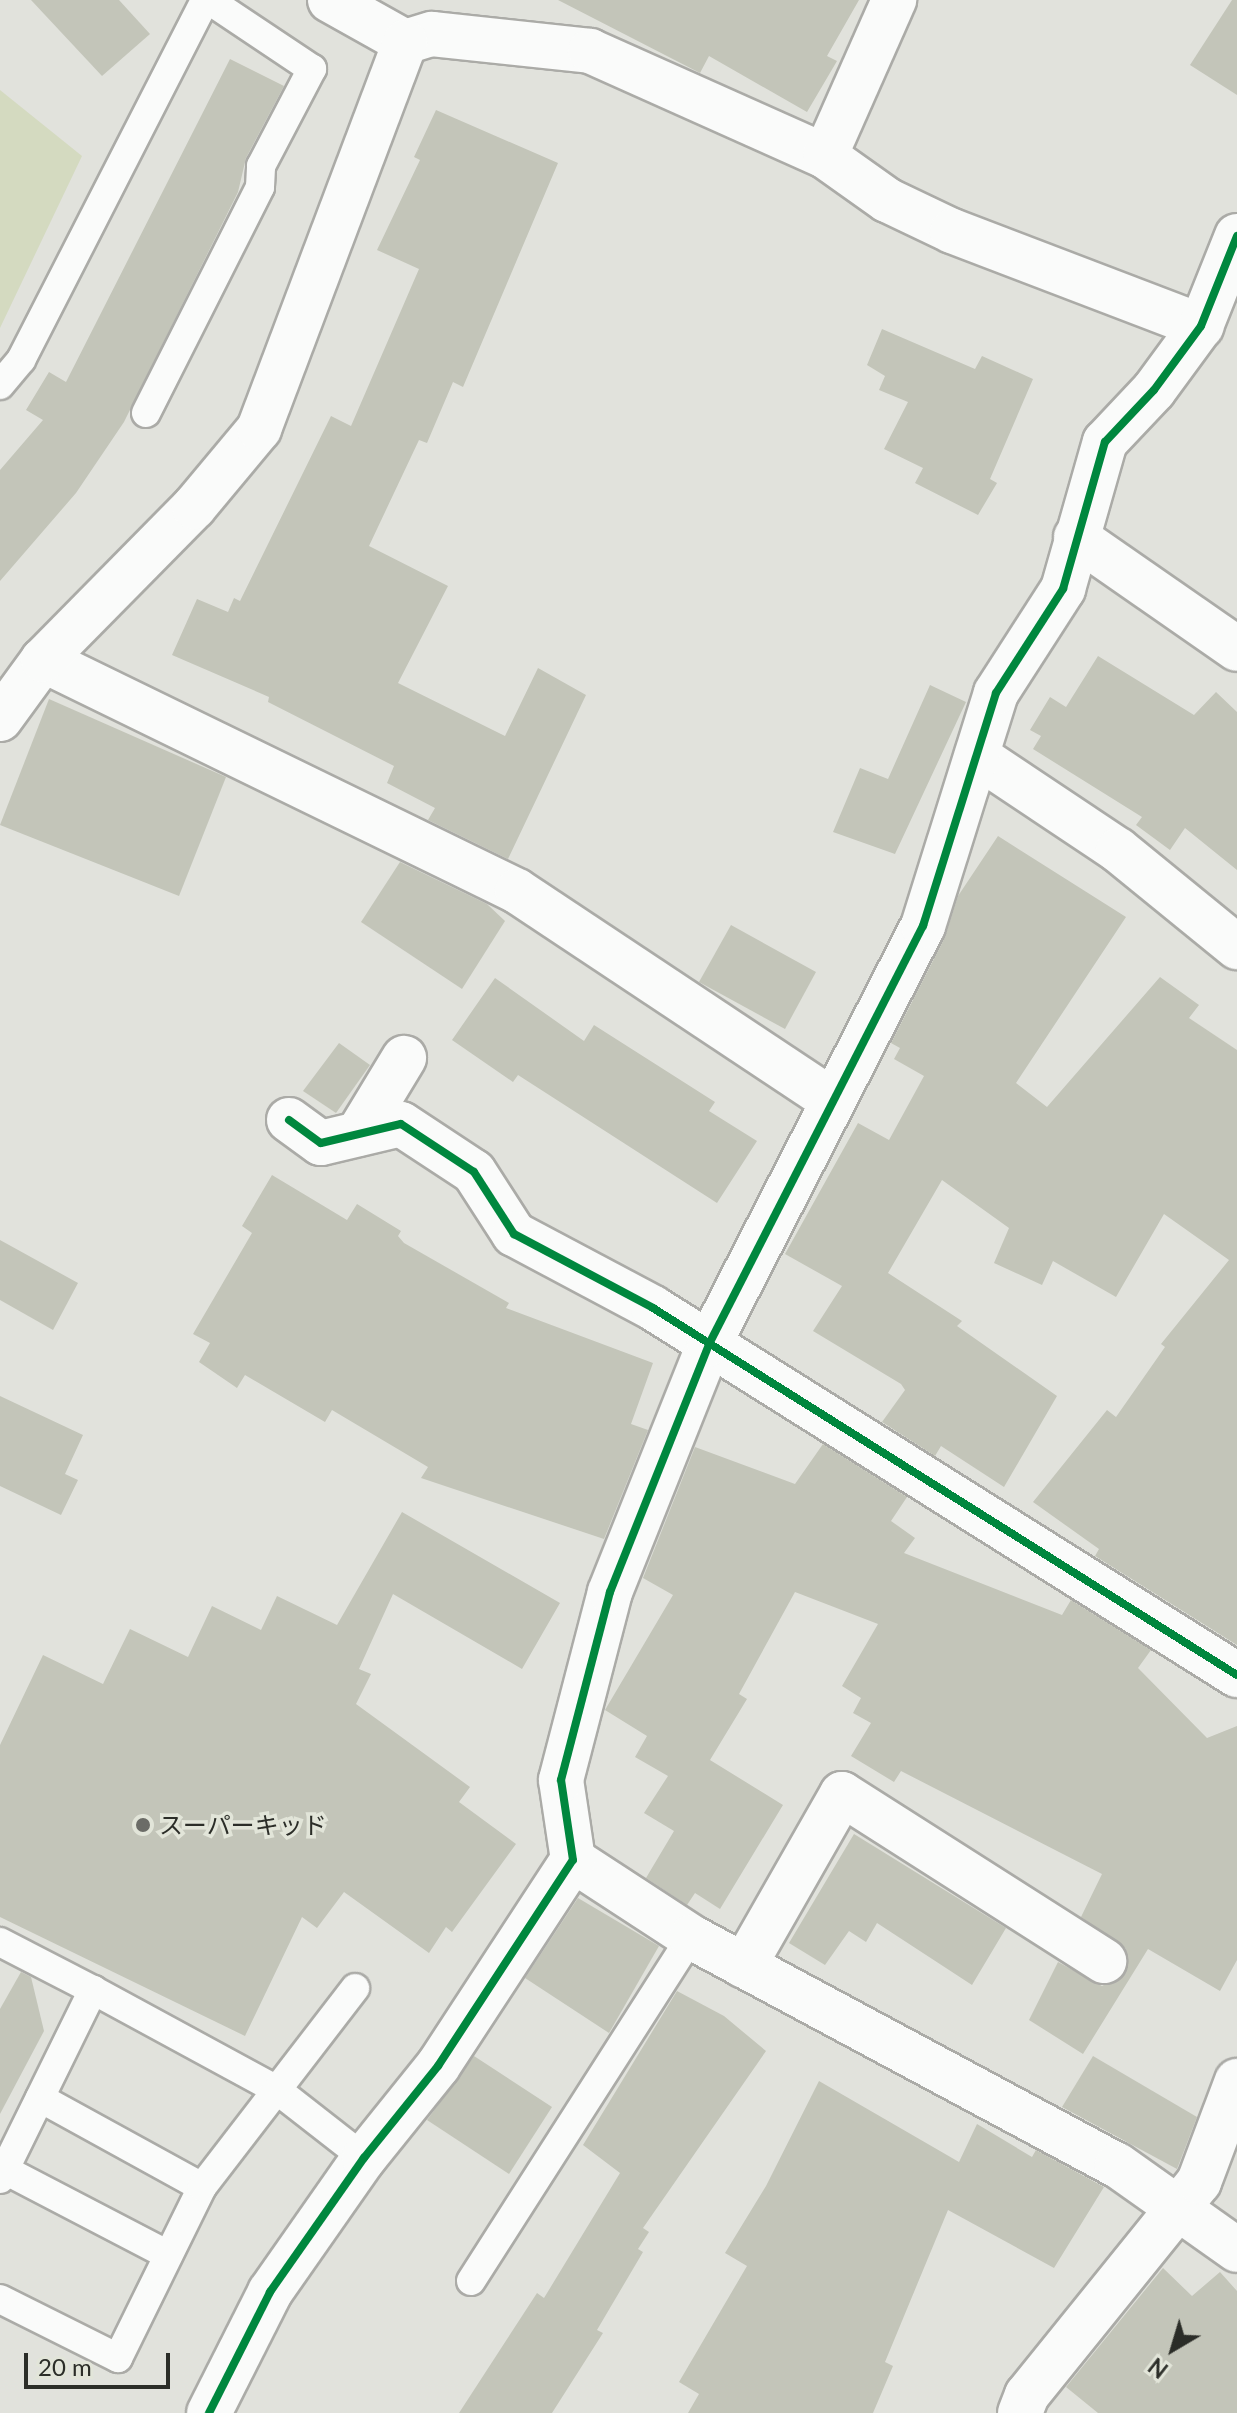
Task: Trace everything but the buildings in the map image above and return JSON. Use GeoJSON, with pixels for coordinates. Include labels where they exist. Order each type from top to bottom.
{"type":"FeatureCollection","features":[{"type":"Feature","properties":{"kind":"street"},"geometry":{"type":"LineString","coordinates":[[330,0],[429,25],[590,51],[825,156],[887,200],[952,231],[1201,326]]}},
{"type":"Feature","properties":{"kind":"street"},"geometry":{"type":"LineString","coordinates":[[825,156],[894,0]]}},
{"type":"Feature","properties":{"kind":"street"},"geometry":{"type":"LineString","coordinates":[[0,719],[43,660],[194,507],[259,429],[429,25]]}},
{"type":"Feature","properties":{"kind":"street"},"geometry":{"type":"LineString","coordinates":[[209,2413],[270,2292],[364,2158],[438,2066],[573,1860],[561,1780],[610,1592],[709,1344],[923,926],[996,693],[1063,589],[1105,442],[1154,390],[1201,326],[1237,236]]}},
{"type":"Feature","properties":{"kind":"street"},"geometry":{"type":"LineString","coordinates":[[1076,537],[1237,649]]}},
{"type":"Feature","properties":{"kind":"street"},"geometry":{"type":"LineString","coordinates":[[43,660],[517,891],[833,1101]]}},
{"type":"Feature","properties":{"kind":"street"},"geometry":{"type":"LineString","coordinates":[[977,756],[1118,850],[1237,947]]}},
{"type":"Feature","properties":{"kind":"street"},"geometry":{"type":"LineString","coordinates":[[358,1134],[404,1058]]}},
{"type":"Feature","properties":{"kind":"street"},"geometry":{"type":"LineString","coordinates":[[289,1120],[321,1143],[401,1124],[474,1172],[514,1234],[709,1344],[1237,1675]]}},
{"type":"Feature","properties":{"kind":"street"},"geometry":{"type":"LineString","coordinates":[[744,1966],[842,1794],[1104,1961]]}},
{"type":"Feature","properties":{"kind":"street"},"geometry":{"type":"LineString","coordinates":[[573,1860],[691,1937],[1117,2165],[1237,2250]]}},
{"type":"Feature","properties":{"kind":"street"},"geometry":{"type":"LineString","coordinates":[[1020,2413],[1027,2395],[1199,2182],[1237,2081]]}},
{"type":"Feature","properties":{"kind":"lane"},"geometry":{"type":"LineString","coordinates":[[0,385],[21,360],[207,0],[312,69],[261,166],[260,187],[146,413]]}},
{"type":"Feature","properties":{"kind":"lane"},"geometry":{"type":"LineString","coordinates":[[471,2281],[691,1937]]}},
{"type":"Feature","properties":{"kind":"lane"},"geometry":{"type":"LineString","coordinates":[[0,1942],[277,2090],[364,2158]]}},
{"type":"Feature","properties":{"kind":"lane"},"geometry":{"type":"LineString","coordinates":[[0,2299],[118,2358],[202,2187],[355,1988]]}},
{"type":"Feature","properties":{"kind":"lane"},"geometry":{"type":"LineString","coordinates":[[93,1990],[2,2174],[168,2255]]}},
{"type":"Feature","properties":{"kind":"lane"},"geometry":{"type":"LineString","coordinates":[[40,2098],[202,2187]]}},
{"type":"Feature","properties":{"kind":"green space"},"geometry":{"type":"Polygon","coordinates":[[[0,90],[82,156],[0,328],[0,90]]]}},
{"type":"Feature","properties":{"kind":"cycle path"},"geometry":{"type":"LineString","coordinates":[[209,2413],[270,2292],[364,2158],[438,2066],[573,1860],[561,1780],[610,1592],[709,1344],[923,926],[996,693],[1063,589],[1105,442],[1154,390],[1201,326],[1237,236]]}},
{"type":"Feature","properties":{"kind":"cycle path"},"geometry":{"type":"LineString","coordinates":[[289,1120],[321,1143],[401,1124],[474,1172],[514,1234],[653,1308],[1237,1675]]}},
{"type":"Feature","properties":{"kind":"place","name":"スーパーキッド"},"geometry":{"type":"Point","coordinates":[143,1825]}}]}
